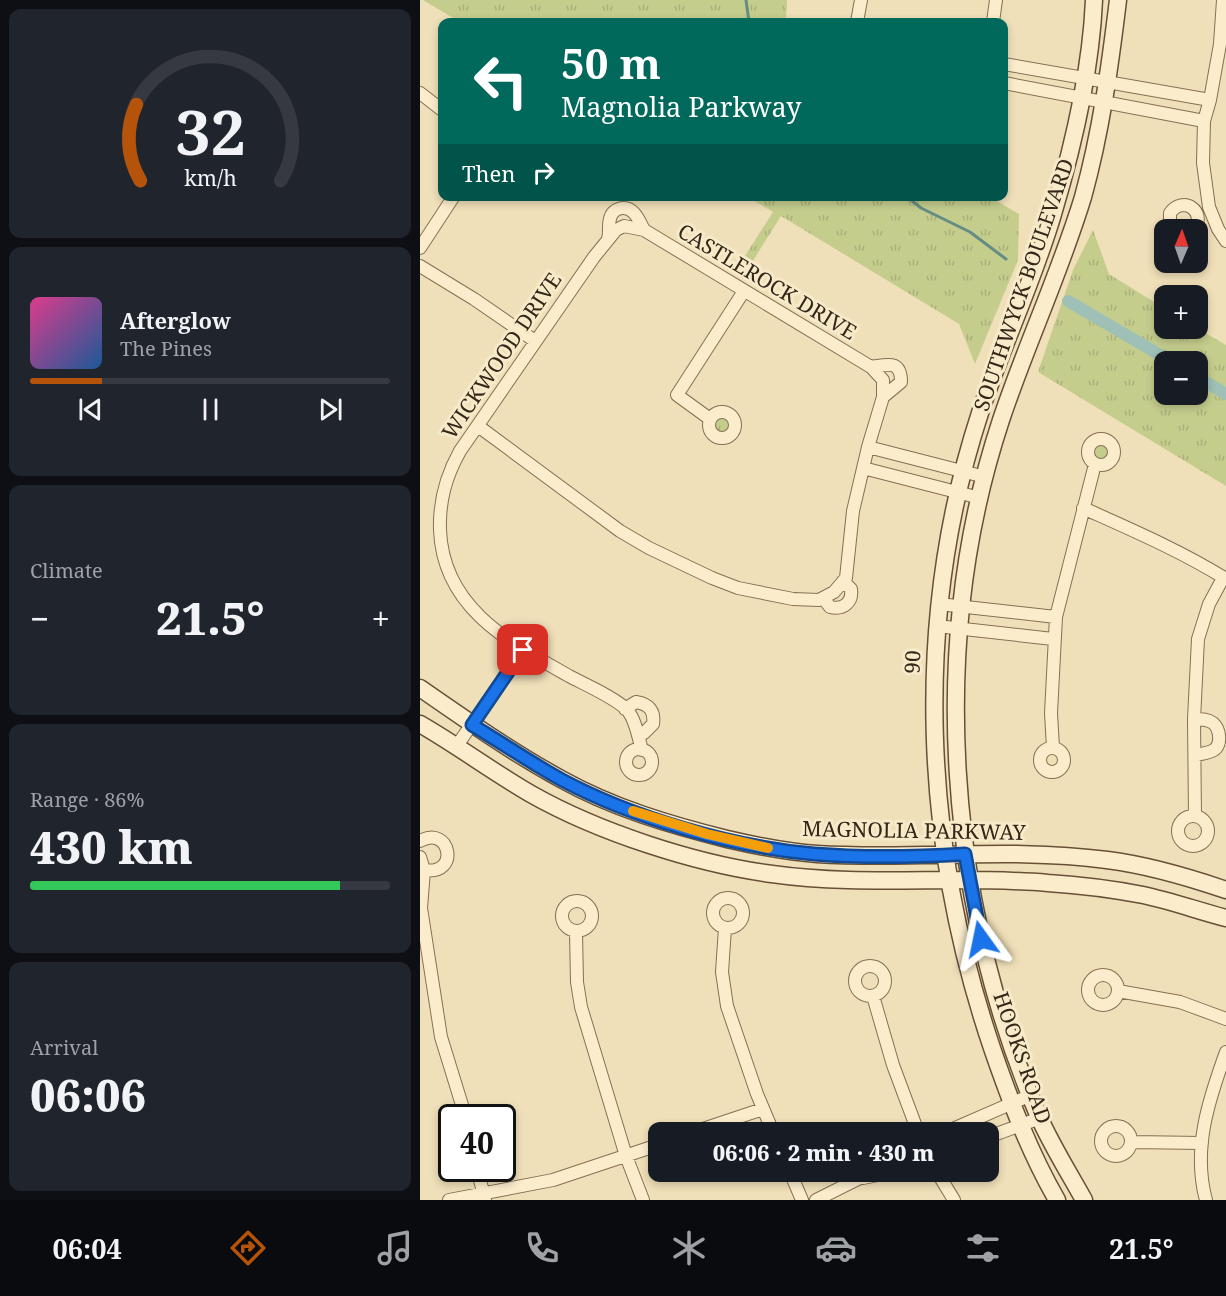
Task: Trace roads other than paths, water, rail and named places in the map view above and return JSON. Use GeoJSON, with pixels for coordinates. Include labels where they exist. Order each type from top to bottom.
{"type":"FeatureCollection","features":[{"type":"Feature","properties":{"kind":"street"},"geometry":{"type":"LineString","coordinates":[[858,18],[861,0]]}},
{"type":"Feature","properties":{"kind":"street"},"geometry":{"type":"LineString","coordinates":[[994,18],[996,0]]}},
{"type":"Feature","properties":{"kind":"street","name":"SOUTHWYCK BOULEVARD"},"geometry":{"type":"LineString","coordinates":[[964,472],[980,414],[1053,214],[1086,78],[1094,0]]}},
{"type":"Feature","properties":{"kind":"street","name":"SOUTHWYCK BOULEVARD"},"geometry":{"type":"LineString","coordinates":[[985,477],[1001,421],[1083,197],[1108,82],[1118,0]]}},
{"type":"Feature","properties":{"kind":"street"},"geometry":{"type":"LineString","coordinates":[[1223,0],[1220,44],[1204,121],[1203,163],[1209,207],[1218,230],[1226,241]]}},
{"type":"Feature","properties":{"kind":"street"},"geometry":{"type":"LineString","coordinates":[[1008,65],[1210,100]]}},
{"type":"Feature","properties":{"kind":"street"},"geometry":{"type":"LineString","coordinates":[[1008,84],[1204,121]]}},
{"type":"Feature","properties":{"kind":"street"},"geometry":{"type":"LineString","coordinates":[[420,93],[438,107]]}},
{"type":"Feature","properties":{"kind":"street"},"geometry":{"type":"LineString","coordinates":[[420,248],[451,201]]}},
{"type":"Feature","properties":{"kind":"street"},"geometry":{"type":"LineString","coordinates":[[1169,219],[1170,213],[1178,206],[1189,206],[1197,214],[1198,219]]}},
{"type":"Feature","properties":{"kind":"street"},"geometry":{"type":"LineString","coordinates":[[1197,214],[1209,207]]}},
{"type":"Feature","properties":{"kind":"street","name":"CASTLEROCK DRIVE"},"geometry":{"type":"LineString","coordinates":[[619,208],[627,208],[633,212],[644,230]]}},
{"type":"Feature","properties":{"kind":"street","name":"WICKWOOD DRIVE"},"geometry":{"type":"LineString","coordinates":[[608,239],[610,218],[619,208]]}},
{"type":"Feature","properties":{"kind":"street","name":"CASTLEROCK DRIVE"},"geometry":{"type":"LineString","coordinates":[[624,226],[644,230],[870,367],[883,380],[883,397]]}},
{"type":"Feature","properties":{"kind":"street","name":"WICKWOOD DRIVE"},"geometry":{"type":"LineString","coordinates":[[624,226],[616,230],[608,239],[460,451],[445,484],[441,503],[441,545],[446,565],[463,599],[489,626],[523,650],[625,708]]}},
{"type":"Feature","properties":{"kind":"street"},"geometry":{"type":"LineString","coordinates":[[420,266],[474,299],[535,341]]}},
{"type":"Feature","properties":{"kind":"street"},"geometry":{"type":"LineString","coordinates":[[710,419],[677,395],[744,291]]}},
{"type":"Feature","properties":{"kind":"street","name":"CASTLEROCK DRIVE"},"geometry":{"type":"LineString","coordinates":[[870,367],[889,364],[897,368],[901,374],[901,382],[883,397]]}},
{"type":"Feature","properties":{"kind":"street"},"geometry":{"type":"LineString","coordinates":[[478,426],[620,531],[649,548],[738,588],[793,599],[819,600],[829,595],[846,578],[853,512],[868,447],[883,397]]}},
{"type":"Feature","properties":{"kind":"street"},"geometry":{"type":"LineString","coordinates":[[980,414],[1001,421]]}},
{"type":"Feature","properties":{"kind":"street"},"geometry":{"type":"LineString","coordinates":[[868,447],[985,477],[959,629],[956,729],[965,854]]}},
{"type":"Feature","properties":{"kind":"street"},"geometry":{"type":"LineString","coordinates":[[1053,748],[1053,639],[1056,617],[1095,464]]}},
{"type":"Feature","properties":{"kind":"street"},"geometry":{"type":"LineString","coordinates":[[863,468],[980,498]]}},
{"type":"Feature","properties":{"kind":"street","name":"90"},"geometry":{"type":"LineString","coordinates":[[944,855],[936,776],[934,703],[937,626],[958,493],[964,472]]}},
{"type":"Feature","properties":{"kind":"street"},"geometry":{"type":"LineString","coordinates":[[1083,508],[1144,535],[1225,578],[1209,604],[1202,621],[1196,658],[1195,816]]}},
{"type":"Feature","properties":{"kind":"street"},"geometry":{"type":"LineString","coordinates":[[829,595],[830,607],[842,608],[847,605],[851,589],[843,581]]}},
{"type":"Feature","properties":{"kind":"street"},"geometry":{"type":"LineString","coordinates":[[939,604],[1056,617]]}},
{"type":"Feature","properties":{"kind":"street"},"geometry":{"type":"LineString","coordinates":[[937,626],[1053,639]]}},
{"type":"Feature","properties":{"kind":"street"},"geometry":{"type":"LineString","coordinates":[[456,747],[523,650]]}},
{"type":"Feature","properties":{"kind":"street","name":"MAGNOLIA PARKWAY"},"geometry":{"type":"LineString","coordinates":[[420,688],[472,725],[553,775],[594,795],[662,821],[707,834],[760,846],[814,854],[880,856],[965,854],[1108,860],[1195,879],[1226,890]]}},
{"type":"Feature","properties":{"kind":"street"},"geometry":{"type":"LineString","coordinates":[[638,735],[644,733],[653,724],[652,711],[648,706],[636,702],[625,708],[633,721],[642,750]]}},
{"type":"Feature","properties":{"kind":"street"},"geometry":{"type":"LineString","coordinates":[[1194,718],[1212,722],[1218,728],[1219,736],[1219,744],[1214,750],[1195,755]]}},
{"type":"Feature","properties":{"kind":"street"},"geometry":{"type":"LineString","coordinates":[[420,724],[532,795],[643,843],[698,858],[770,874],[815,879],[1048,883],[1143,895],[1226,918]]}},
{"type":"Feature","properties":{"kind":"street"},"geometry":{"type":"LineString","coordinates":[[420,840],[430,837],[439,839],[446,845],[448,853],[447,862],[441,869],[432,872],[424,870]]}},
{"type":"Feature","properties":{"kind":"street","name":"HOOKS ROAD"},"geometry":{"type":"LineString","coordinates":[[965,854],[990,975],[1019,1068],[1040,1118],[1084,1200]]}},
{"type":"Feature","properties":{"kind":"street","name":"HOOKS ROAD"},"geometry":{"type":"LineString","coordinates":[[944,855],[948,881],[980,1012],[1020,1125],[1041,1173],[1057,1200]]}},
{"type":"Feature","properties":{"kind":"street"},"geometry":{"type":"LineString","coordinates":[[420,857],[424,870],[421,908],[441,1037],[462,1104]]}},
{"type":"Feature","properties":{"kind":"street"},"geometry":{"type":"LineString","coordinates":[[725,928],[722,972],[727,1006],[769,1122]]}},
{"type":"Feature","properties":{"kind":"street"},"geometry":{"type":"LineString","coordinates":[[576,932],[577,982],[581,1007],[626,1156],[643,1200]]}},
{"type":"Feature","properties":{"kind":"street"},"geometry":{"type":"LineString","coordinates":[[1118,991],[1180,1002],[1226,1019]]}},
{"type":"Feature","properties":{"kind":"street"},"geometry":{"type":"LineString","coordinates":[[873,996],[893,1065],[914,1122]]}},
{"type":"Feature","properties":{"kind":"street"},"geometry":{"type":"LineString","coordinates":[[1206,1200],[1202,1179],[1202,1143],[1208,1103],[1226,1052]]}},
{"type":"Feature","properties":{"kind":"street"},"geometry":{"type":"LineString","coordinates":[[968,1122],[1031,1095]]}},
{"type":"Feature","properties":{"kind":"street"},"geometry":{"type":"LineString","coordinates":[[724,1122],[763,1109]]}},
{"type":"Feature","properties":{"kind":"street"},"geometry":{"type":"LineString","coordinates":[[999,1133],[1040,1118]]}},
{"type":"Feature","properties":{"kind":"street"},"geometry":{"type":"LineString","coordinates":[[1131,1142],[1202,1143]]}},
{"type":"Feature","properties":{"kind":"street"},"geometry":{"type":"LineString","coordinates":[[449,1200],[484,1197],[553,1180],[648,1148]]}},
{"type":"Feature","properties":{"kind":"street"},"geometry":{"type":"LineString","coordinates":[[480,1182],[484,1197]]}},
{"type":"Feature","properties":{"kind":"street"},"geometry":{"type":"LineString","coordinates":[[794,1182],[802,1200]]}},
{"type":"Feature","properties":{"kind":"street"},"geometry":{"type":"LineString","coordinates":[[816,1200],[853,1182]]}},
{"type":"Feature","properties":{"kind":"street"},"geometry":{"type":"LineString","coordinates":[[943,1182],[954,1200]]}},
{"type":"Feature","properties":{"kind":"waterway"},"geometry":{"type":"LineString","coordinates":[[746,0],[748,18]]}},
{"type":"Feature","properties":{"kind":"waterway"},"geometry":{"type":"LineString","coordinates":[[912,201],[921,208],[970,232],[1006,259]]}},
{"type":"Feature","properties":{"kind":"waterway"},"geometry":{"type":"LineString","coordinates":[[1068,301],[1154,351]]}},
{"type":"Feature","properties":{"kind":"waterway"},"geometry":{"type":"LineString","coordinates":[[1208,383],[1226,394]]}}]}
